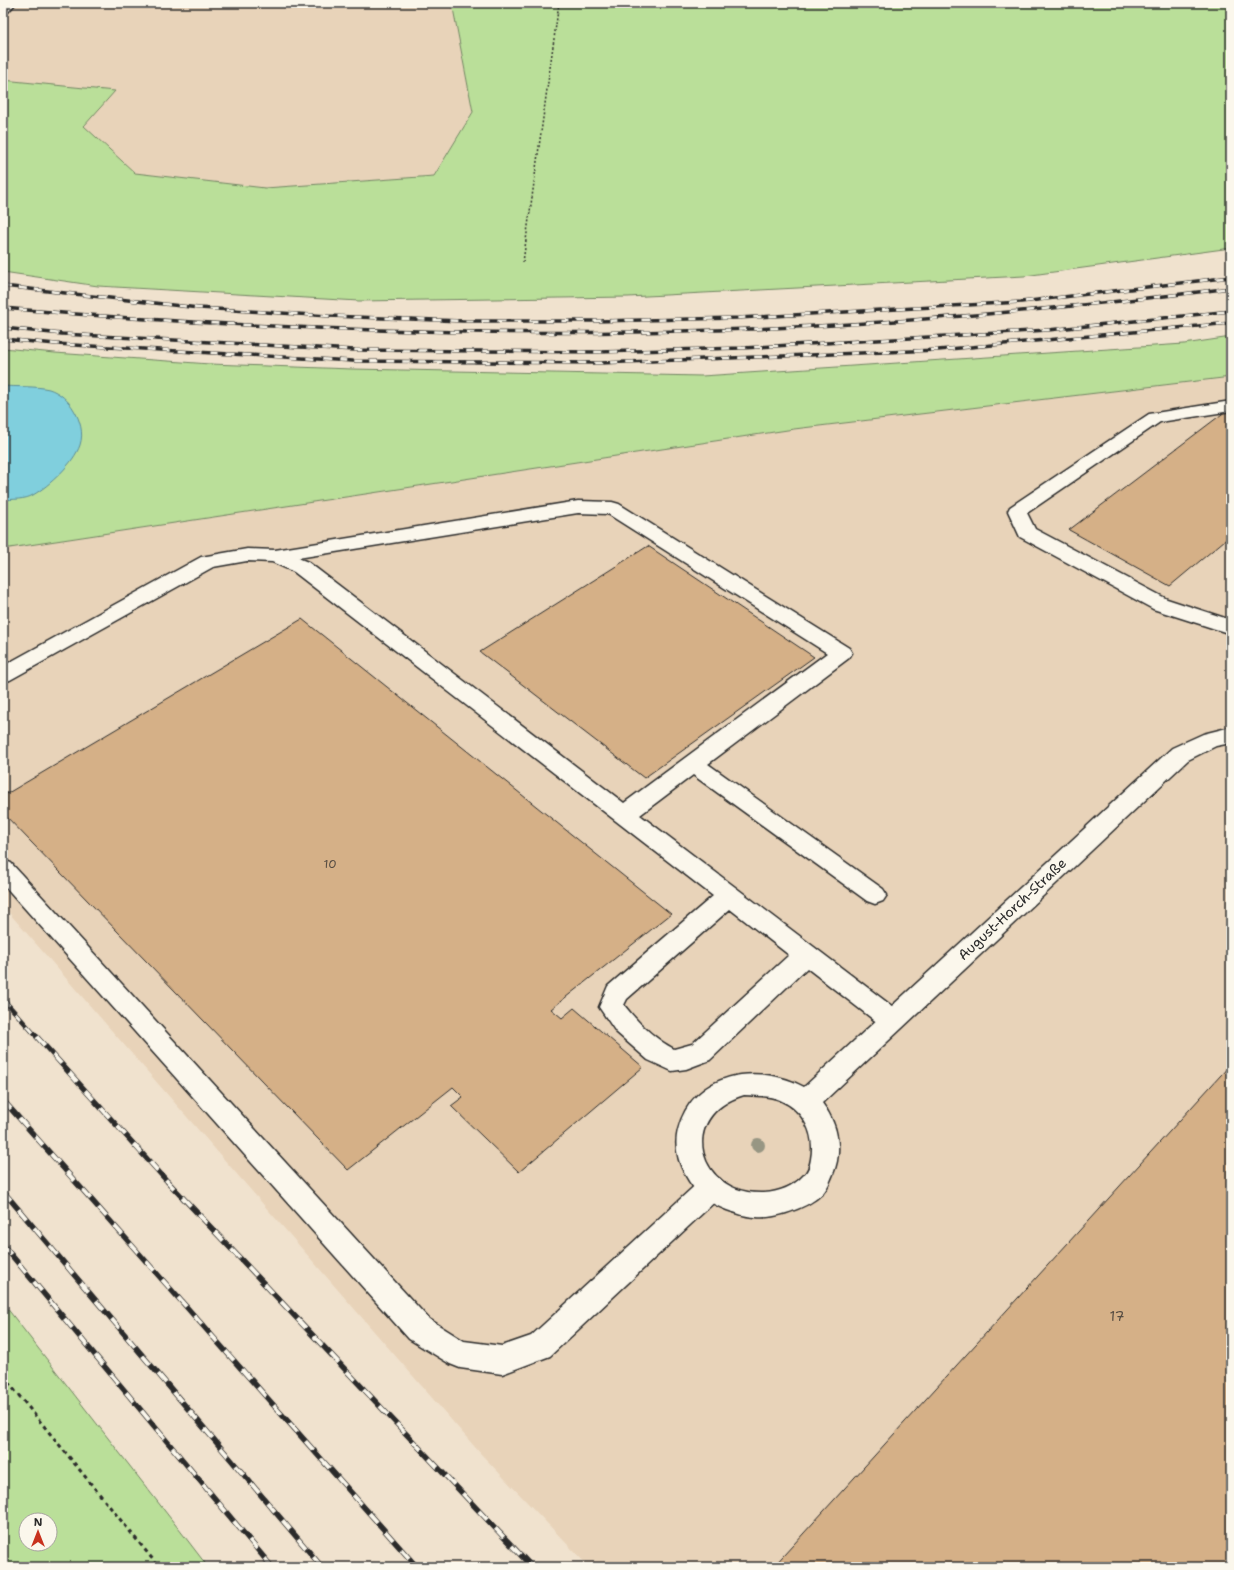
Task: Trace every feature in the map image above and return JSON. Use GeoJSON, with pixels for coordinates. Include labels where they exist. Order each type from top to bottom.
{"type":"FeatureCollection","features":[{"type":"Feature","properties":{"kind":"street"},"geometry":{"type":"LineString","coordinates":[[3,9],[10,3]]}},
{"type":"Feature","properties":{"kind":"street"},"geometry":{"type":"LineString","coordinates":[[1231,406],[1155,418],[1017,511],[1027,533],[1160,604],[1231,627]]}},
{"type":"Feature","properties":{"kind":"street"},"geometry":{"type":"LineString","coordinates":[[3,675],[208,561],[247,555],[275,556],[578,507],[612,508],[842,654],[624,815]]}},
{"type":"Feature","properties":{"kind":"street"},"geometry":{"type":"LineString","coordinates":[[275,556],[301,567],[892,1020]]}},
{"type":"Feature","properties":{"kind":"street","name":"August-Horch-Straße"},"geometry":{"type":"LineString","coordinates":[[804,1103],[1180,754],[1211,739],[1231,735]]}},
{"type":"Feature","properties":{"kind":"street"},"geometry":{"type":"LineString","coordinates":[[693,764],[875,895]]}},
{"type":"Feature","properties":{"kind":"street"},"geometry":{"type":"LineString","coordinates":[[3,869],[419,1329],[460,1354],[502,1360],[540,1346],[711,1188]]}},
{"type":"Feature","properties":{"kind":"street"},"geometry":{"type":"LineString","coordinates":[[729,896],[617,993],[611,1007],[625,1025],[657,1052],[672,1060],[686,1058],[701,1052],[806,954]]}},
{"type":"Feature","properties":{"kind":"street"},"geometry":{"type":"LineString","coordinates":[[744,1084],[766,1085],[786,1091],[804,1103],[819,1119],[826,1139],[826,1160],[817,1179],[801,1195],[780,1204],[756,1206],[732,1201],[711,1188],[697,1173],[689,1154],[689,1134],[695,1116],[707,1101],[724,1090],[744,1084]]}},
{"type":"Feature","properties":{"kind":"path"},"geometry":{"type":"LineString","coordinates":[[523,262],[559,3]]}},
{"type":"Feature","properties":{"kind":"path"},"geometry":{"type":"LineString","coordinates":[[3,1376],[159,1567]]}},
{"type":"Feature","properties":{"kind":"shaded area"},"geometry":{"type":"Polygon","coordinates":[[[3,3],[452,3],[473,112],[434,176],[265,188],[135,173],[83,126],[114,91],[3,80],[3,3]]]}},
{"type":"Feature","properties":{"kind":"shaded area"},"geometry":{"type":"Polygon","coordinates":[[[1231,377],[1231,1567],[589,1567],[481,1454],[3,906],[3,549],[794,429],[1231,377]]]}},
{"type":"Feature","properties":{"kind":"green space"},"geometry":{"type":"Polygon","coordinates":[[[452,3],[1231,3],[1231,248],[1024,276],[628,297],[359,301],[98,286],[3,272],[3,80],[115,91],[84,126],[135,173],[265,188],[434,176],[473,112],[452,3]]]}},
{"type":"Feature","properties":{"kind":"green space"},"geometry":{"type":"Polygon","coordinates":[[[1231,337],[1231,377],[794,429],[3,549],[3,348],[210,364],[352,369],[702,376],[1184,344],[1231,337]]]}},
{"type":"Feature","properties":{"kind":"green space"},"geometry":{"type":"Polygon","coordinates":[[[3,1303],[208,1567],[3,1567],[3,1303]]]}},
{"type":"Feature","properties":{"kind":"water"},"geometry":{"type":"Polygon","coordinates":[[[3,386],[44,388],[56,392],[67,400],[72,407],[81,427],[82,436],[80,445],[67,466],[39,491],[30,497],[22,499],[3,500],[3,386]]]}},
{"type":"Feature","properties":{"kind":"building"},"geometry":{"type":"Polygon","coordinates":[[[1226,411],[1231,413],[1231,535],[1170,586],[1069,530],[1226,411]]]}},
{"type":"Feature","properties":{"kind":"building"},"geometry":{"type":"Polygon","coordinates":[[[648,546],[814,657],[644,778],[480,652],[648,546]]]}},
{"type":"Feature","properties":{"kind":"building"},"geometry":{"type":"Polygon","coordinates":[[[302,619],[671,914],[551,1009],[562,1018],[574,1008],[643,1067],[519,1172],[451,1106],[463,1097],[453,1087],[348,1170],[3,813],[3,796],[302,619]]]}},
{"type":"Feature","properties":{"kind":"building"},"geometry":{"type":"Polygon","coordinates":[[[1231,1064],[1231,1567],[773,1567],[1231,1064]]]}},
{"type":"Feature","properties":{"kind":"railway"},"geometry":{"type":"LineString","coordinates":[[3,286],[199,308],[329,316],[463,321],[595,321],[738,318],[1021,302],[1231,277]]}},
{"type":"Feature","properties":{"kind":"railway"},"geometry":{"type":"LineString","coordinates":[[3,308],[96,316],[283,327],[470,332],[657,332],[750,329],[931,319],[1111,302],[1231,288]]}},
{"type":"Feature","properties":{"kind":"railway"},"geometry":{"type":"LineString","coordinates":[[3,328],[62,334],[355,350],[598,352],[742,348],[1048,330],[1231,311]]}},
{"type":"Feature","properties":{"kind":"railway"},"geometry":{"type":"LineString","coordinates":[[3,339],[56,344],[353,361],[600,363],[938,350],[1231,323]]}},
{"type":"Feature","properties":{"kind":"railway"},"geometry":{"type":"LineString","coordinates":[[3,999],[38,1038]]}},
{"type":"Feature","properties":{"kind":"railway"},"geometry":{"type":"LineString","coordinates":[[37,1037],[167,1181],[532,1567]]}},
{"type":"Feature","properties":{"kind":"railway"},"geometry":{"type":"LineString","coordinates":[[3,1100],[417,1567]]}},
{"type":"Feature","properties":{"kind":"railway"},"geometry":{"type":"LineString","coordinates":[[3,1191],[322,1567]]}},
{"type":"Feature","properties":{"kind":"railway"},"geometry":{"type":"LineString","coordinates":[[3,1245],[272,1567]]}}]}
